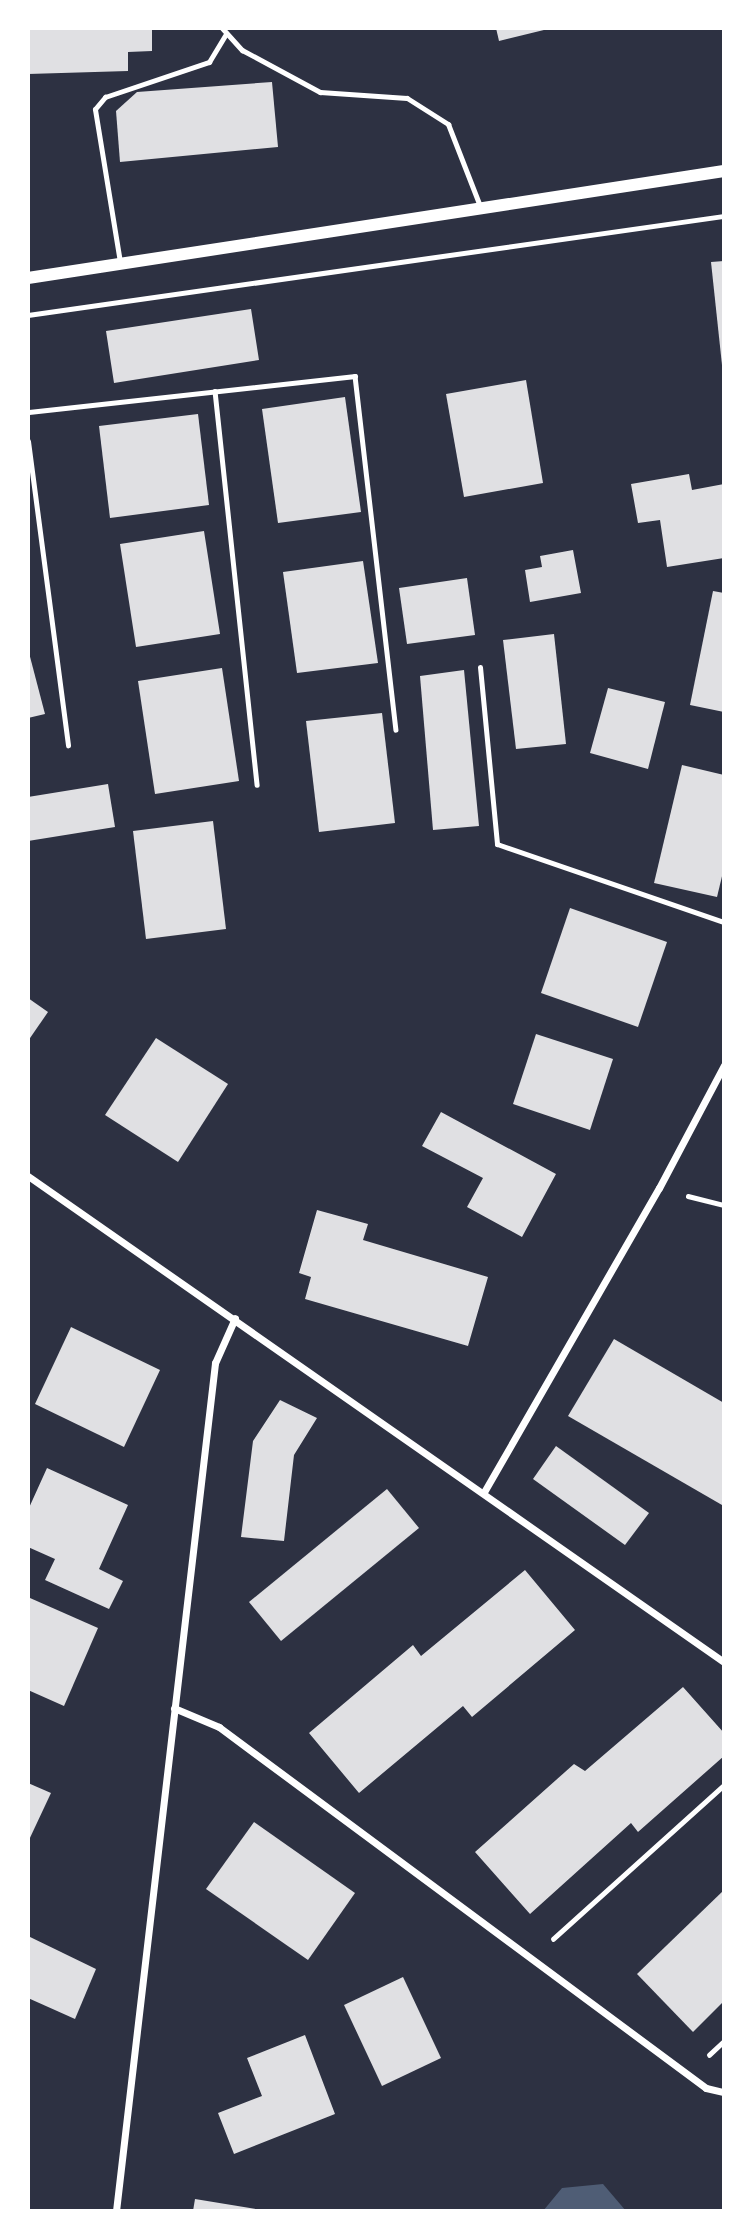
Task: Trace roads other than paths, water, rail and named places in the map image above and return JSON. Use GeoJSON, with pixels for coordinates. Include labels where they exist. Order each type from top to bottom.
{"type":"FeatureCollection","features":[{"type":"Feature","properties":{"kind":"street"},"geometry":{"type":"LineString","coordinates":[[28,278],[724,171]]}},
{"type":"Feature","properties":{"kind":"street"},"geometry":{"type":"LineString","coordinates":[[484,1492],[659,1188],[724,1065]]}},
{"type":"Feature","properties":{"kind":"street"},"geometry":{"type":"LineString","coordinates":[[28,1176],[724,1661]]}},
{"type":"Feature","properties":{"kind":"street"},"geometry":{"type":"LineString","coordinates":[[116,2211],[215,1363],[235,1318]]}},
{"type":"Feature","properties":{"kind":"street"},"geometry":{"type":"LineString","coordinates":[[174,1708],[219,1727],[706,2088],[724,2092]]}},
{"type":"Feature","properties":{"kind":"lane"},"geometry":{"type":"LineString","coordinates":[[120,264],[94,109],[105,97],[209,62],[223,31],[242,50],[320,92],[407,97],[448,124],[481,208]]}},
{"type":"Feature","properties":{"kind":"lane"},"geometry":{"type":"LineString","coordinates":[[28,441],[68,745]]}},
{"type":"Feature","properties":{"kind":"lane"},"geometry":{"type":"LineString","coordinates":[[480,667],[496,844],[724,922]]}},
{"type":"Feature","properties":{"kind":"water"},"geometry":{"type":"Polygon","coordinates":[[[603,2184],[626,2211],[543,2211],[562,2188],[603,2184]]]}}]}
